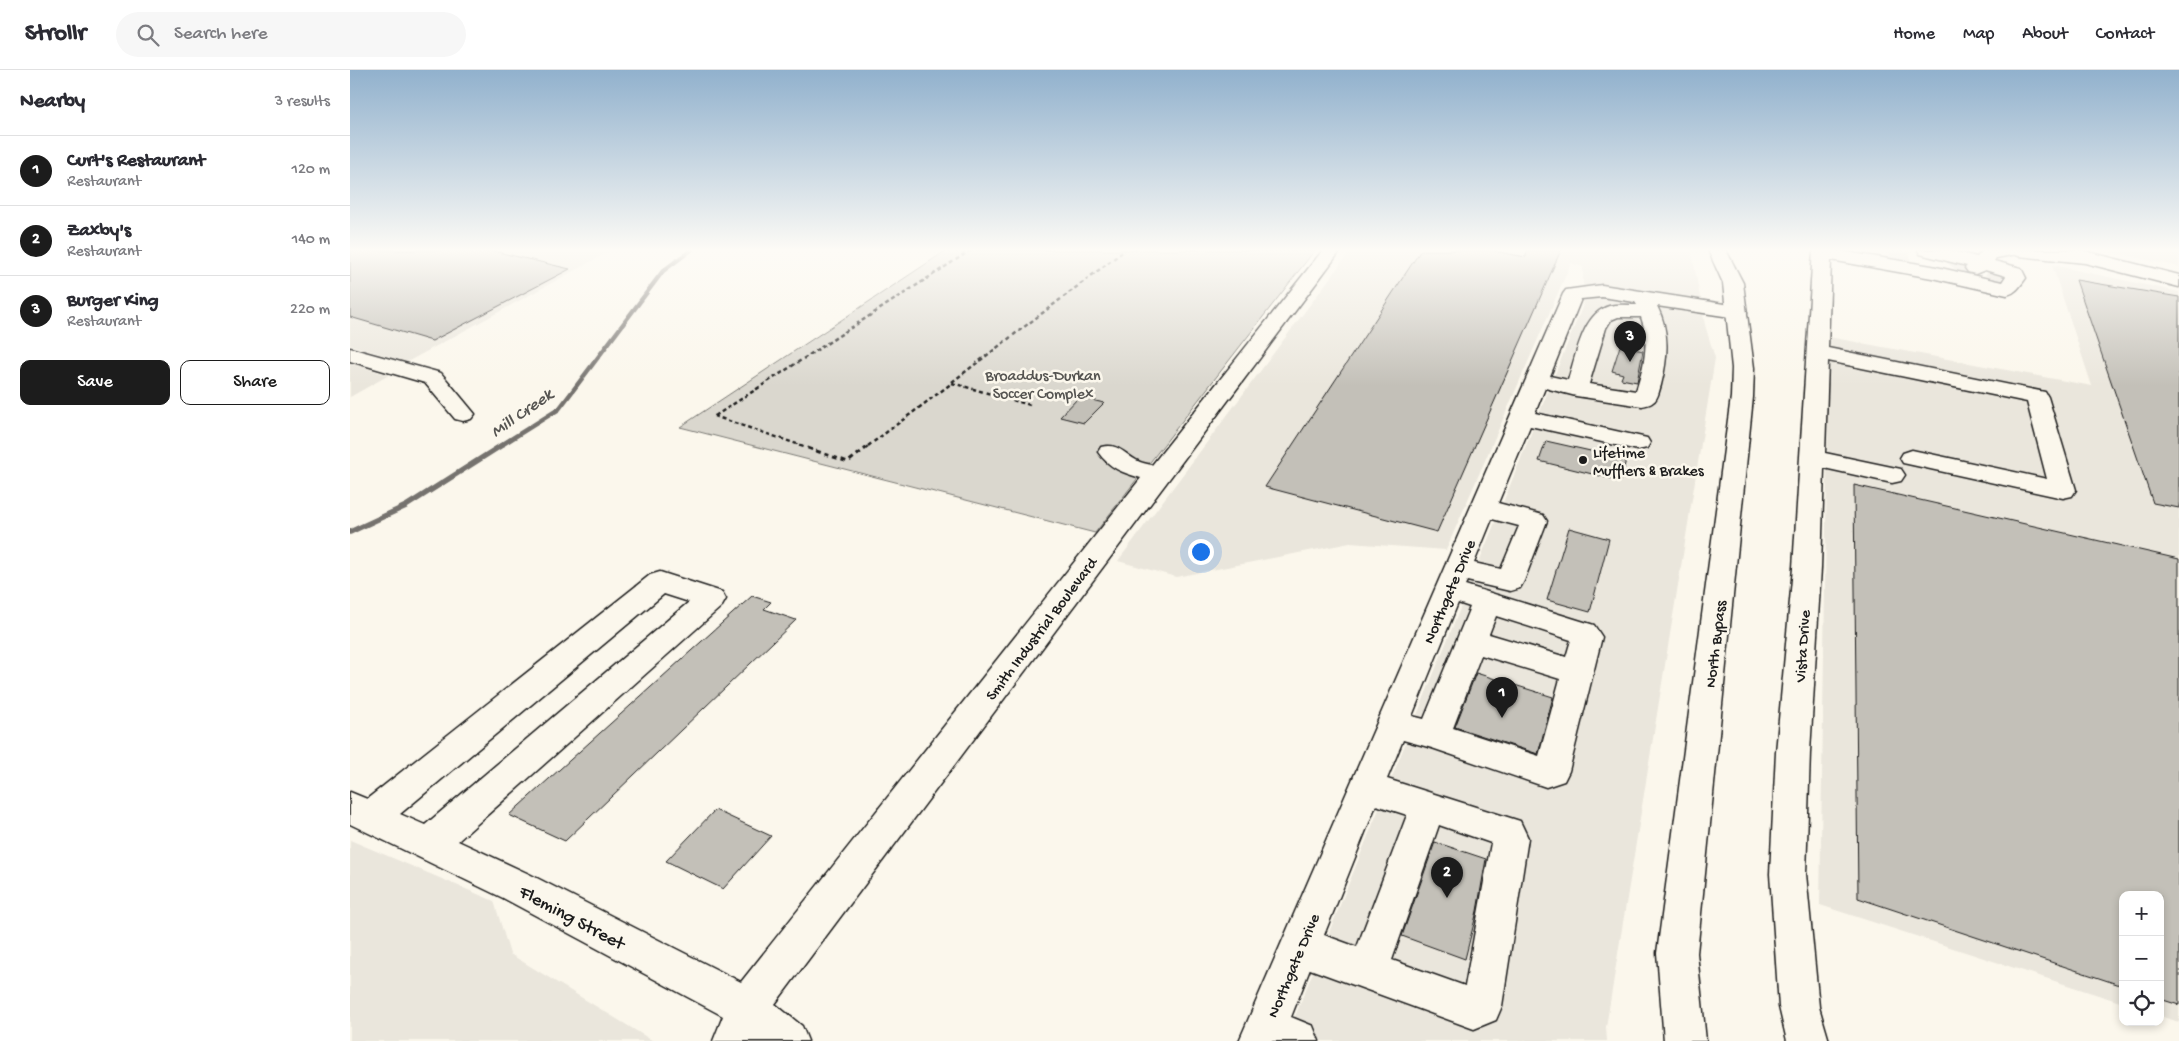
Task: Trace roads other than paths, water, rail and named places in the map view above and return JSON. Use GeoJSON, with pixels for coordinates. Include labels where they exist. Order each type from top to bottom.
{"type":"FeatureCollection","features":[{"type":"Feature","properties":{"kind":"main road","name":"Smith Industrial Boulevard"},"geometry":{"type":"LineString","coordinates":[[741,1024],[1157,474],[1297,295]]}},
{"type":"Feature","properties":{"kind":"main road","name":"Northgate Drive"},"geometry":{"type":"LineString","coordinates":[[1275,1037],[1300,946],[1572,295]]}},
{"type":"Feature","properties":{"kind":"main road","name":"Northgate Drive"},"geometry":{"type":"LineString","coordinates":[[1617,295],[1647,304],[1737,312]]}},
{"type":"Feature","properties":{"kind":"main road","name":"North Bypass"},"geometry":{"type":"LineString","coordinates":[[1685,1041],[1677,954],[1742,397],[1743,368],[1735,295]]}},
{"type":"Feature","properties":{"kind":"main road","name":"Vista Drive"},"geometry":{"type":"LineString","coordinates":[[1808,1041],[1799,1006],[1788,874],[1793,752],[1807,568],[1820,295]]}},
{"type":"Feature","properties":{"kind":"main road"},"geometry":{"type":"LineString","coordinates":[[1537,379],[1576,389],[1642,399],[1646,397],[1657,359],[1657,330],[1647,304],[1614,311],[1604,316],[1596,328],[1576,389]]}},
{"type":"Feature","properties":{"kind":"main road"},"geometry":{"type":"LineString","coordinates":[[1817,352],[2037,397],[2063,490],[1912,458]]}},
{"type":"Feature","properties":{"kind":"main road"},"geometry":{"type":"LineString","coordinates":[[350,354],[433,378],[464,414]]}},
{"type":"Feature","properties":{"kind":"main road"},"geometry":{"type":"LineString","coordinates":[[1521,417],[1638,443]]}},
{"type":"Feature","properties":{"kind":"main road"},"geometry":{"type":"LineString","coordinates":[[1110,452],[1129,467],[1157,474]]}},
{"type":"Feature","properties":{"kind":"main road"},"geometry":{"type":"LineString","coordinates":[[1812,458],[1892,475]]}},
{"type":"Feature","properties":{"kind":"main road"},"geometry":{"type":"LineString","coordinates":[[1453,580],[1510,581],[1534,521],[1483,508]]}},
{"type":"Feature","properties":{"kind":"main road"},"geometry":{"type":"LineString","coordinates":[[1393,724],[1434,735],[1546,773],[1552,771],[1587,637],[1583,633],[1486,603],[1453,580]]}},
{"type":"Feature","properties":{"kind":"main road"},"geometry":{"type":"LineString","coordinates":[[360,812],[660,582],[712,599],[429,844]]}},
{"type":"Feature","properties":{"kind":"main road"},"geometry":{"type":"LineString","coordinates":[[1434,735],[1486,603]]}},
{"type":"Feature","properties":{"kind":"main road"},"geometry":{"type":"LineString","coordinates":[[1470,640],[1579,673]]}},
{"type":"Feature","properties":{"kind":"main road"},"geometry":{"type":"LineString","coordinates":[[1300,946],[1474,1009],[1482,1006],[1510,838],[1507,832],[1367,787]]}},
{"type":"Feature","properties":{"kind":"main road"},"geometry":{"type":"LineString","coordinates":[[1368,972],[1428,806]]}},
{"type":"Feature","properties":{"kind":"main road","name":"Fleming Street"},"geometry":{"type":"LineString","coordinates":[[360,812],[516,886],[741,1024],[787,1041]]}},
{"type":"Feature","properties":{"kind":"waterway","name":"Mill Creek"},"geometry":{"type":"LineString","coordinates":[[500,446],[559,409],[645,295]]}},
{"type":"Feature","properties":{"kind":"waterway","name":"Mill Creek"},"geometry":{"type":"LineString","coordinates":[[350,532],[406,506],[502,445]]}},
{"type":"Feature","properties":{"kind":"place","name":"Burger King"},"geometry":{"type":"Point","coordinates":[1630,362]}},
{"type":"Feature","properties":{"kind":"place","name":"Lifetime Mufflers & Brakes"},"geometry":{"type":"Point","coordinates":[1583,460]}},
{"type":"Feature","properties":{"kind":"place","name":"Curt's Restaurant"},"geometry":{"type":"Point","coordinates":[1502,718]}},
{"type":"Feature","properties":{"kind":"place","name":"Zaxby's"},"geometry":{"type":"Point","coordinates":[1447,898]}},
{"type":"Feature","properties":{"kind":"park label","name":"Broaddus-Durkan Soccer Complex"},"geometry":{"type":"Point","coordinates":[1043,383]}}]}
